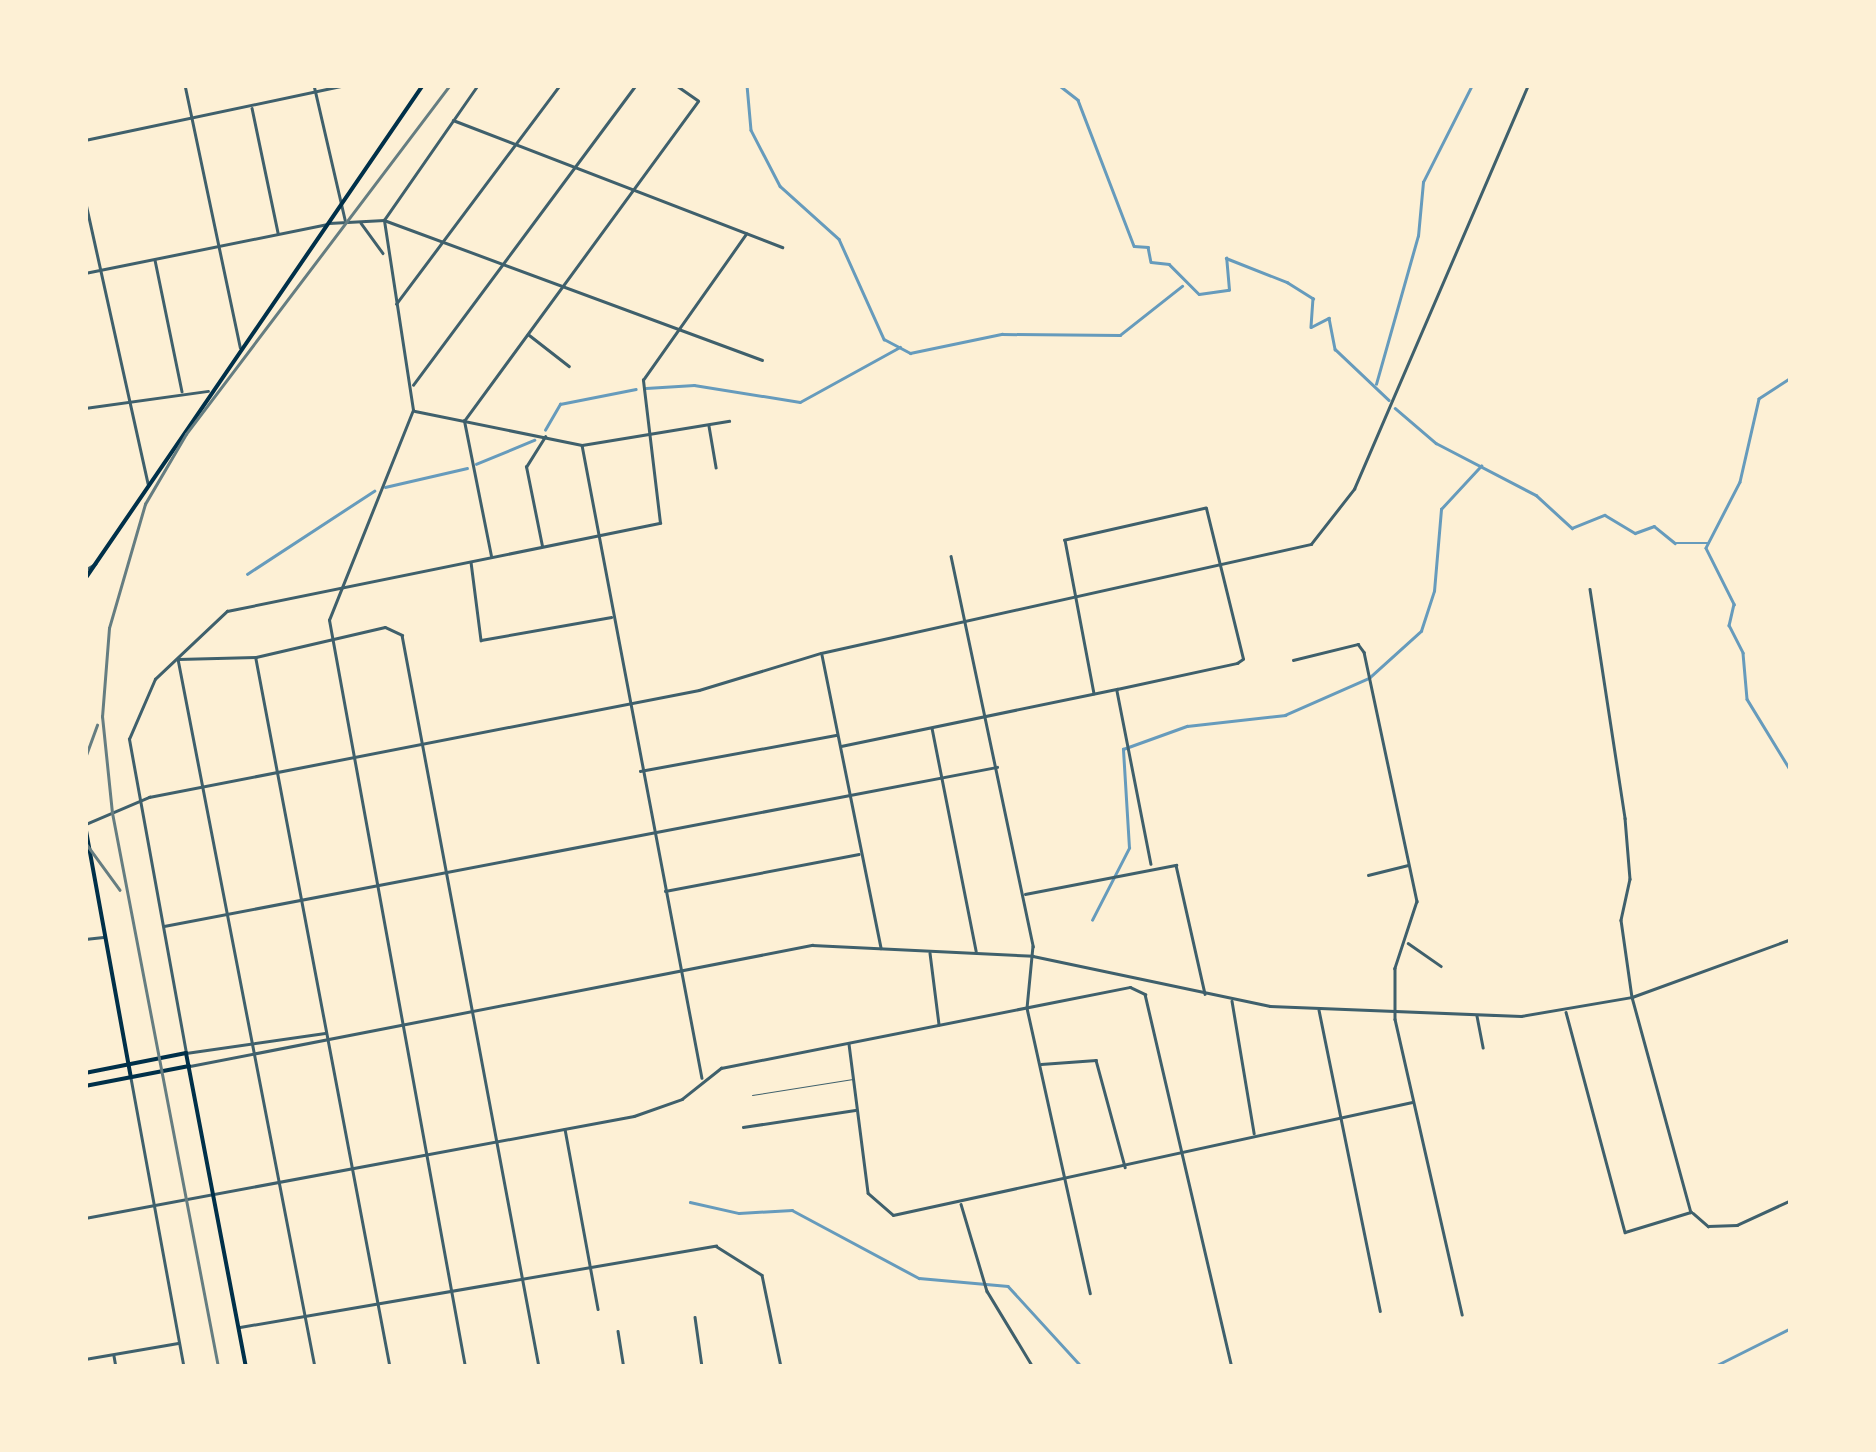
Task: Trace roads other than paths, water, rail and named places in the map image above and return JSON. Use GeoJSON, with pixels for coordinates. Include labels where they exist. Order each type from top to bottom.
{"type":"FeatureCollection","features":[{"type":"Feature","properties":{"kind":"main road"},"geometry":{"type":"LineString","coordinates":[[85,579],[208,391],[423,85]]}},
{"type":"Feature","properties":{"kind":"main road"},"geometry":{"type":"LineString","coordinates":[[85,825],[130,1077]]}},
{"type":"Feature","properties":{"kind":"main road"},"geometry":{"type":"LineString","coordinates":[[85,1073],[186,1054],[246,1367]]}},
{"type":"Feature","properties":{"kind":"main road"},"geometry":{"type":"LineString","coordinates":[[85,1086],[189,1066]]}},
{"type":"Feature","properties":{"kind":"street"},"geometry":{"type":"LineString","coordinates":[[185,85],[240,348]]}},
{"type":"Feature","properties":{"kind":"street"},"geometry":{"type":"LineString","coordinates":[[314,85],[344,219]]}},
{"type":"Feature","properties":{"kind":"street"},"geometry":{"type":"LineString","coordinates":[[85,140],[346,85]]}},
{"type":"Feature","properties":{"kind":"street"},"geometry":{"type":"LineString","coordinates":[[465,1367],[328,639],[336,592],[413,410],[412,386],[384,254],[384,220],[478,85]]}},
{"type":"Feature","properties":{"kind":"street"},"geometry":{"type":"LineString","coordinates":[[394,304],[560,85]]}},
{"type":"Feature","properties":{"kind":"street"},"geometry":{"type":"LineString","coordinates":[[412,386],[636,85]]}},
{"type":"Feature","properties":{"kind":"street"},"geometry":{"type":"LineString","coordinates":[[491,557],[464,420],[698,97],[675,85]]}},
{"type":"Feature","properties":{"kind":"street"},"geometry":{"type":"LineString","coordinates":[[85,825],[140,801],[628,705],[822,653],[1227,569],[1298,550],[1340,515],[1528,85]]}},
{"type":"Feature","properties":{"kind":"street"},"geometry":{"type":"LineString","coordinates":[[251,106],[279,234]]}},
{"type":"Feature","properties":{"kind":"street"},"geometry":{"type":"LineString","coordinates":[[451,119],[782,248]]}},
{"type":"Feature","properties":{"kind":"street"},"geometry":{"type":"LineString","coordinates":[[85,199],[148,484]]}},
{"type":"Feature","properties":{"kind":"street"},"geometry":{"type":"LineString","coordinates":[[85,272],[344,219],[384,220],[499,267],[762,360]]}},
{"type":"Feature","properties":{"kind":"street"},"geometry":{"type":"LineString","coordinates":[[360,222],[384,254]]}},
{"type":"Feature","properties":{"kind":"street"},"geometry":{"type":"LineString","coordinates":[[327,1034],[254,1041],[186,1054],[128,727],[177,658],[215,616],[660,523],[641,389],[674,330],[746,234]]}},
{"type":"Feature","properties":{"kind":"street"},"geometry":{"type":"LineString","coordinates":[[155,258],[182,391]]}},
{"type":"Feature","properties":{"kind":"street"},"geometry":{"type":"LineString","coordinates":[[527,333],[569,366]]}},
{"type":"Feature","properties":{"kind":"street"},"geometry":{"type":"LineString","coordinates":[[85,408],[182,391],[208,391]]}},
{"type":"Feature","properties":{"kind":"street"},"geometry":{"type":"LineString","coordinates":[[413,410],[582,446],[729,420]]}},
{"type":"Feature","properties":{"kind":"street"},"geometry":{"type":"LineString","coordinates":[[708,425],[716,467]]}},
{"type":"Feature","properties":{"kind":"street"},"geometry":{"type":"LineString","coordinates":[[542,548],[526,467],[545,437]]}},
{"type":"Feature","properties":{"kind":"street"},"geometry":{"type":"LineString","coordinates":[[582,446],[640,771],[702,1079]]}},
{"type":"Feature","properties":{"kind":"street"},"geometry":{"type":"LineString","coordinates":[[841,746],[1117,689],[1244,659],[1227,569],[1206,508],[1065,540],[1094,693]]}},
{"type":"Feature","properties":{"kind":"street"},"geometry":{"type":"LineString","coordinates":[[950,556],[1024,895],[1033,956],[1027,1008],[1090,1293]]}},
{"type":"Feature","properties":{"kind":"street"},"geometry":{"type":"LineString","coordinates":[[471,562],[481,640],[612,617]]}},
{"type":"Feature","properties":{"kind":"street"},"geometry":{"type":"LineString","coordinates":[[85,570],[96,563]]}},
{"type":"Feature","properties":{"kind":"street"},"geometry":{"type":"LineString","coordinates":[[1590,589],[1627,834],[1620,920],[1632,997],[1692,1212],[1708,1226],[1737,1225],[1791,1200]]}},
{"type":"Feature","properties":{"kind":"street"},"geometry":{"type":"LineString","coordinates":[[177,658],[256,657],[328,639],[396,629],[423,746],[539,1367]]}},
{"type":"Feature","properties":{"kind":"street"},"geometry":{"type":"LineString","coordinates":[[1293,660],[1358,644],[1364,652],[1418,916],[1394,968],[1394,1011],[1462,1314]]}},
{"type":"Feature","properties":{"kind":"street"},"geometry":{"type":"LineString","coordinates":[[822,653],[882,948]]}},
{"type":"Feature","properties":{"kind":"street"},"geometry":{"type":"LineString","coordinates":[[256,657],[390,1367]]}},
{"type":"Feature","properties":{"kind":"street"},"geometry":{"type":"LineString","coordinates":[[177,658],[206,787],[315,1367]]}},
{"type":"Feature","properties":{"kind":"street"},"geometry":{"type":"LineString","coordinates":[[1117,689],[1152,866]]}},
{"type":"Feature","properties":{"kind":"street"},"geometry":{"type":"LineString","coordinates":[[932,727],[976,952]]}},
{"type":"Feature","properties":{"kind":"street"},"geometry":{"type":"LineString","coordinates":[[640,771],[839,735]]}},
{"type":"Feature","properties":{"kind":"street"},"geometry":{"type":"LineString","coordinates":[[162,926],[997,767]]}},
{"type":"Feature","properties":{"kind":"street"},"geometry":{"type":"LineString","coordinates":[[664,892],[862,854]]}},
{"type":"Feature","properties":{"kind":"street"},"geometry":{"type":"LineString","coordinates":[[1024,895],[1169,862],[1182,874],[1206,994]]}},
{"type":"Feature","properties":{"kind":"street"},"geometry":{"type":"LineString","coordinates":[[1368,875],[1410,865]]}},
{"type":"Feature","properties":{"kind":"street"},"geometry":{"type":"LineString","coordinates":[[86,940],[105,937]]}},
{"type":"Feature","properties":{"kind":"street"},"geometry":{"type":"LineString","coordinates":[[189,1066],[256,1054],[327,1034],[812,945],[1033,956],[1232,1000],[1318,1008],[1477,1014],[1566,1012],[1632,997],[1791,939]]}},
{"type":"Feature","properties":{"kind":"street"},"geometry":{"type":"LineString","coordinates":[[1406,942],[1441,966]]}},
{"type":"Feature","properties":{"kind":"street"},"geometry":{"type":"LineString","coordinates":[[930,950],[939,1026]]}},
{"type":"Feature","properties":{"kind":"street"},"geometry":{"type":"LineString","coordinates":[[85,1218],[565,1129],[659,1108],[702,1079],[848,1043],[1130,987],[1145,994],[1232,1367]]}},
{"type":"Feature","properties":{"kind":"street"},"geometry":{"type":"LineString","coordinates":[[1232,1000],[1254,1135]]}},
{"type":"Feature","properties":{"kind":"street"},"geometry":{"type":"LineString","coordinates":[[1318,1008],[1380,1311]]}},
{"type":"Feature","properties":{"kind":"street"},"geometry":{"type":"LineString","coordinates":[[1566,1012],[1626,1232],[1692,1212]]}},
{"type":"Feature","properties":{"kind":"street"},"geometry":{"type":"LineString","coordinates":[[1477,1014],[1483,1047]]}},
{"type":"Feature","properties":{"kind":"street"},"geometry":{"type":"LineString","coordinates":[[848,1043],[868,1193],[880,1210],[960,1203],[1126,1168],[1340,1114],[1413,1102]]}},
{"type":"Feature","properties":{"kind":"street"},"geometry":{"type":"LineString","coordinates":[[1040,1064],[1096,1060],[1126,1168]]}},
{"type":"Feature","properties":{"kind":"street"},"geometry":{"type":"LineString","coordinates":[[130,1077],[184,1367]]}},
{"type":"Feature","properties":{"kind":"street"},"geometry":{"type":"LineString","coordinates":[[743,1127],[857,1110]]}},
{"type":"Feature","properties":{"kind":"street"},"geometry":{"type":"LineString","coordinates":[[565,1129],[598,1309]]}},
{"type":"Feature","properties":{"kind":"street"},"geometry":{"type":"LineString","coordinates":[[960,1203],[987,1291],[1033,1367]]}},
{"type":"Feature","properties":{"kind":"street"},"geometry":{"type":"LineString","coordinates":[[238,1328],[522,1273],[698,1245],[745,1256],[767,1287],[781,1366],[770,1367]]}},
{"type":"Feature","properties":{"kind":"street"},"geometry":{"type":"LineString","coordinates":[[695,1317],[703,1367],[742,1367]]}},
{"type":"Feature","properties":{"kind":"street"},"geometry":{"type":"LineString","coordinates":[[618,1331],[624,1367]]}},
{"type":"Feature","properties":{"kind":"street"},"geometry":{"type":"LineString","coordinates":[[85,1359],[180,1342]]}},
{"type":"Feature","properties":{"kind":"street"},"geometry":{"type":"LineString","coordinates":[[114,1354],[116,1367]]}},
{"type":"Feature","properties":{"kind":"lane"},"geometry":{"type":"LineString","coordinates":[[752,1095],[853,1078]]}},
{"type":"Feature","properties":{"kind":"waterway"},"geometry":{"type":"LineString","coordinates":[[747,85],[751,130],[780,186],[839,239],[884,339],[910,353],[1002,334],[1120,335],[1182,286]]}},
{"type":"Feature","properties":{"kind":"waterway"},"geometry":{"type":"LineString","coordinates":[[1059,85],[1078,100],[1134,246],[1148,247],[1151,262],[1169,264],[1199,294],[1229,290],[1226,258],[1287,282],[1313,298],[1311,327],[1329,318],[1335,349],[1389,400]]}},
{"type":"Feature","properties":{"kind":"waterway"},"geometry":{"type":"LineString","coordinates":[[1376,384],[1418,236],[1423,182],[1472,85]]}},
{"type":"Feature","properties":{"kind":"waterway"},"geometry":{"type":"LineString","coordinates":[[646,388],[694,385],[800,402],[900,347]]}},
{"type":"Feature","properties":{"kind":"waterway"},"geometry":{"type":"LineString","coordinates":[[1791,378],[1759,399],[1740,482],[1706,548],[1734,604],[1729,625],[1743,653],[1747,699],[1791,771]]}},
{"type":"Feature","properties":{"kind":"waterway"},"geometry":{"type":"LineString","coordinates":[[545,430],[560,404],[636,389]]}},
{"type":"Feature","properties":{"kind":"waterway"},"geometry":{"type":"LineString","coordinates":[[1395,408],[1436,443],[1536,495],[1572,528],[1605,515],[1635,533],[1654,526],[1675,543],[1708,543]]}},
{"type":"Feature","properties":{"kind":"waterway"},"geometry":{"type":"LineString","coordinates":[[476,464],[534,440]]}},
{"type":"Feature","properties":{"kind":"waterway"},"geometry":{"type":"LineString","coordinates":[[1092,920],[1129,848],[1123,749],[1187,726],[1285,715],[1369,678],[1421,631],[1434,591],[1441,509],[1481,466]]}},
{"type":"Feature","properties":{"kind":"waterway"},"geometry":{"type":"LineString","coordinates":[[385,487],[467,468]]}},
{"type":"Feature","properties":{"kind":"waterway"},"geometry":{"type":"LineString","coordinates":[[247,574],[374,491]]}},
{"type":"Feature","properties":{"kind":"waterway"},"geometry":{"type":"LineString","coordinates":[[690,1202],[739,1213],[792,1210],[919,1278],[1008,1286],[1082,1367]]}},
{"type":"Feature","properties":{"kind":"waterway"},"geometry":{"type":"LineString","coordinates":[[1713,1367],[1791,1328]]}},
{"type":"Feature","properties":{"kind":"railway"},"geometry":{"type":"LineString","coordinates":[[218,1367],[112,813],[102,717],[109,628],[145,504],[186,434],[450,85]]}},
{"type":"Feature","properties":{"kind":"railway"},"geometry":{"type":"LineString","coordinates":[[85,758],[97,725]]}},
{"type":"Feature","properties":{"kind":"railway"},"geometry":{"type":"LineString","coordinates":[[85,842],[120,890]]}}]}
